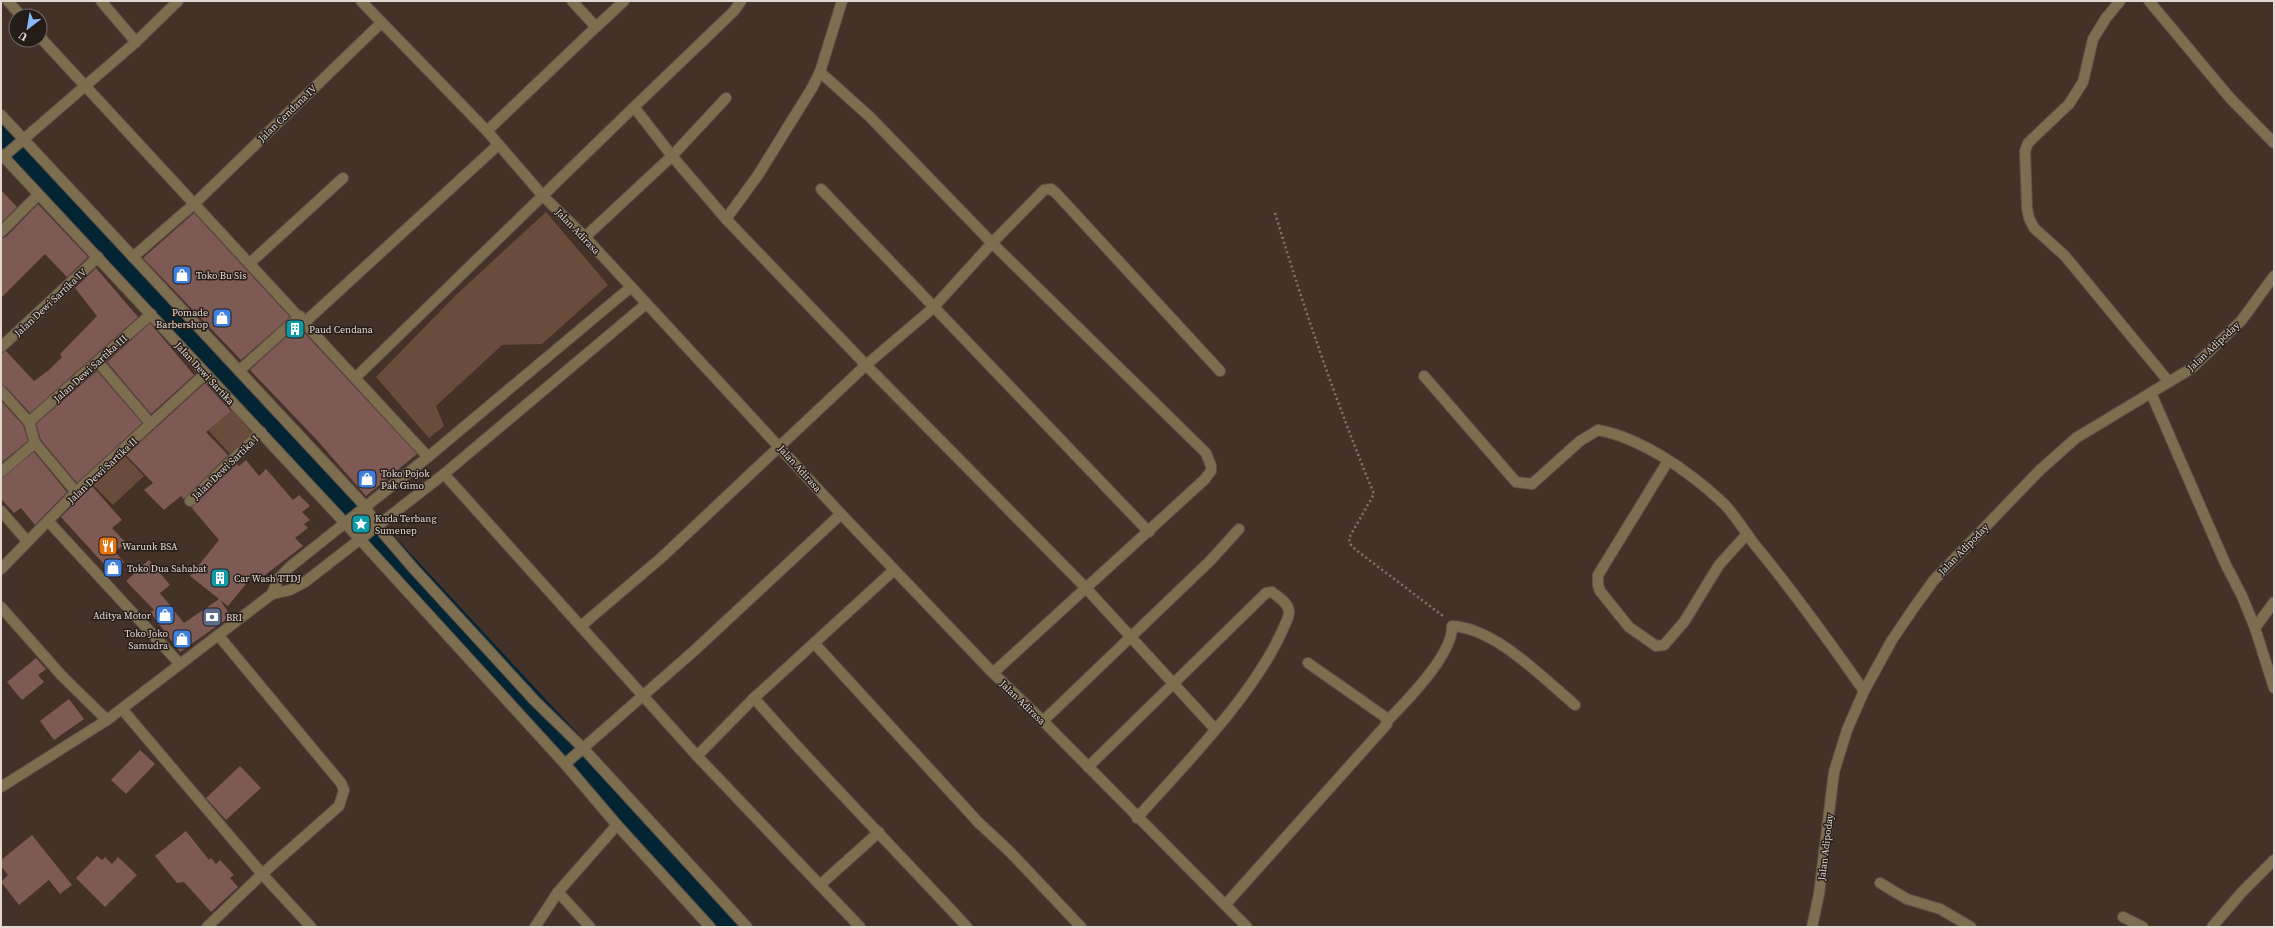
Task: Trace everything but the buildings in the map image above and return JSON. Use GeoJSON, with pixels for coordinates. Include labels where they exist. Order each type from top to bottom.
{"type":"FeatureCollection","features":[{"type":"Feature","properties":{"kind":"street"},"geometry":{"type":"LineString","coordinates":[[101,1],[136,42]]}},
{"type":"Feature","properties":{"kind":"street"},"geometry":{"type":"LineString","coordinates":[[2,155],[24,139],[136,42],[178,1]]}},
{"type":"Feature","properties":{"kind":"street","name":"Jalan Adirasa"},"geometry":{"type":"LineString","coordinates":[[361,1],[487,131],[544,196],[585,237],[781,447],[841,514],[993,674],[1043,721],[1137,818],[1226,904],[1247,927]]}},
{"type":"Feature","properties":{"kind":"street"},"geometry":{"type":"LineString","coordinates":[[572,1],[596,27]]}},
{"type":"Feature","properties":{"kind":"street"},"geometry":{"type":"LineString","coordinates":[[487,131],[624,1]]}},
{"type":"Feature","properties":{"kind":"street"},"geometry":{"type":"LineString","coordinates":[[356,377],[734,11],[741,1]]}},
{"type":"Feature","properties":{"kind":"street"},"geometry":{"type":"LineString","coordinates":[[726,219],[758,175],[820,72],[842,1]]}},
{"type":"Feature","properties":{"kind":"street"},"geometry":{"type":"LineString","coordinates":[[2120,1],[2106,18],[2093,39],[2083,82],[2069,104],[2028,143],[2025,151],[2027,208],[2029,218],[2034,228],[2065,256],[2169,382]]}},
{"type":"Feature","properties":{"kind":"street"},"geometry":{"type":"LineString","coordinates":[[2148,1],[2230,98],[2274,142]]}},
{"type":"Feature","properties":{"kind":"street","name":"Jalan Cendana IV"},"geometry":{"type":"LineString","coordinates":[[133,257],[194,204],[381,23]]}},
{"type":"Feature","properties":{"kind":"street"},"geometry":{"type":"LineString","coordinates":[[48,46],[428,456]]}},
{"type":"Feature","properties":{"kind":"street"},"geometry":{"type":"LineString","coordinates":[[820,72],[870,117],[992,243],[1206,453],[1210,459],[1211,466],[1207,476],[1149,532],[1086,587],[993,674]]}},
{"type":"Feature","properties":{"kind":"street"},"geometry":{"type":"LineString","coordinates":[[585,237],[672,156],[726,98]]}},
{"type":"Feature","properties":{"kind":"street"},"geometry":{"type":"LineString","coordinates":[[634,107],[672,156],[726,219],[866,365],[1086,587],[1215,729]]}},
{"type":"Feature","properties":{"kind":"street"},"geometry":{"type":"LineString","coordinates":[[1,115],[365,506],[377,526],[535,701],[582,748],[747,927]]}},
{"type":"Feature","properties":{"kind":"street"},"geometry":{"type":"LineString","coordinates":[[240,370],[302,319],[498,145]]}},
{"type":"Feature","properties":{"kind":"street","name":"Jalan Dewi Sartika"},"geometry":{"type":"LineString","coordinates":[[2,155],[344,522],[566,764],[617,825],[710,927]]}},
{"type":"Feature","properties":{"kind":"street"},"geometry":{"type":"LineString","coordinates":[[250,263],[343,178]]}},
{"type":"Feature","properties":{"kind":"street"},"geometry":{"type":"LineString","coordinates":[[821,189],[933,308],[1018,393],[1149,532]]}},
{"type":"Feature","properties":{"kind":"street"},"geometry":{"type":"LineString","coordinates":[[581,626],[661,558],[781,447],[866,365],[933,308],[992,243],[1044,190],[1051,189],[1220,371]]}},
{"type":"Feature","properties":{"kind":"street"},"geometry":{"type":"LineString","coordinates":[[1,232],[38,195]]}},
{"type":"Feature","properties":{"kind":"street","name":"Jalan Dewi Sartika IV"},"geometry":{"type":"LineString","coordinates":[[1,347],[98,257]]}},
{"type":"Feature","properties":{"kind":"street","name":"Jalan Adipoday"},"geometry":{"type":"LineString","coordinates":[[1812,927],[1819,894],[1834,772],[1847,730],[1864,691],[1892,640],[1913,609],[1934,580],[2040,470],[2076,438],[2192,368],[2241,321],[2274,276]]}},
{"type":"Feature","properties":{"kind":"street"},"geometry":{"type":"LineString","coordinates":[[272,594],[278,580],[291,566],[428,456],[631,287]]}},
{"type":"Feature","properties":{"kind":"street"},"geometry":{"type":"LineString","coordinates":[[1,787],[108,720],[179,663],[272,594],[290,590],[305,582],[358,539],[444,474],[646,304]]}},
{"type":"Feature","properties":{"kind":"street","name":"Jalan Dewi Sartika III"},"geometry":{"type":"LineString","coordinates":[[29,422],[150,314]]}},
{"type":"Feature","properties":{"kind":"street"},"geometry":{"type":"LineString","coordinates":[[98,362],[152,424]]}},
{"type":"Feature","properties":{"kind":"street","name":"Jalan Dewi Sartika II"},"geometry":{"type":"LineString","coordinates":[[1,569],[76,492],[205,374]]}},
{"type":"Feature","properties":{"kind":"street"},"geometry":{"type":"LineString","coordinates":[[1424,376],[1516,482],[1532,484],[1580,441],[1598,430],[1617,434],[1637,442],[1668,462],[1723,502],[1800,600],[1864,691]]}},
{"type":"Feature","properties":{"kind":"street"},"geometry":{"type":"LineString","coordinates":[[1,391],[29,422],[35,443],[76,492]]}},
{"type":"Feature","properties":{"kind":"street"},"geometry":{"type":"LineString","coordinates":[[2151,393],[2255,628],[2274,688]]}},
{"type":"Feature","properties":{"kind":"street","name":"Jalan Dewi Sartika I"},"geometry":{"type":"LineString","coordinates":[[190,501],[260,432]]}},
{"type":"Feature","properties":{"kind":"street"},"geometry":{"type":"LineString","coordinates":[[1,472],[35,443]]}},
{"type":"Feature","properties":{"kind":"street"},"geometry":{"type":"LineString","coordinates":[[1668,462],[1598,575],[1598,585],[1600,591],[1629,627],[1656,646],[1664,645],[1684,622],[1719,564],[1747,534]]}},
{"type":"Feature","properties":{"kind":"street"},"geometry":{"type":"LineString","coordinates":[[444,474],[697,756],[860,927]]}},
{"type":"Feature","properties":{"kind":"street"},"geometry":{"type":"LineString","coordinates":[[1,510],[27,541]]}},
{"type":"Feature","properties":{"kind":"street"},"geometry":{"type":"LineString","coordinates":[[566,764],[582,748],[695,650],[841,514]]}},
{"type":"Feature","properties":{"kind":"street"},"geometry":{"type":"LineString","coordinates":[[48,521],[179,663]]}},
{"type":"Feature","properties":{"kind":"street"},"geometry":{"type":"LineString","coordinates":[[1043,721],[1210,561],[1239,529]]}},
{"type":"Feature","properties":{"kind":"street"},"geometry":{"type":"LineString","coordinates":[[697,756],[754,698],[894,570]]}},
{"type":"Feature","properties":{"kind":"street"},"geometry":{"type":"LineString","coordinates":[[1088,767],[1266,593],[1272,592],[1286,603],[1289,615],[1278,640],[1253,680],[1215,729],[1137,818]]}},
{"type":"Feature","properties":{"kind":"street"},"geometry":{"type":"LineString","coordinates":[[2255,628],[2274,602]]}},
{"type":"Feature","properties":{"kind":"street"},"geometry":{"type":"LineString","coordinates":[[1,607],[62,676],[108,720]]}},
{"type":"Feature","properties":{"kind":"street"},"geometry":{"type":"LineString","coordinates":[[1226,904],[1383,730],[1387,721],[1403,705],[1450,641],[1452,626],[1466,626],[1476,630],[1512,653],[1575,705]]}},
{"type":"Feature","properties":{"kind":"street"},"geometry":{"type":"LineString","coordinates":[[207,927],[262,874],[339,806],[344,790],[341,783],[218,635]]}},
{"type":"Feature","properties":{"kind":"street"},"geometry":{"type":"LineString","coordinates":[[814,643],[978,822],[1010,852],[1081,927]]}},
{"type":"Feature","properties":{"kind":"street"},"geometry":{"type":"LineString","coordinates":[[1308,663],[1385,717],[1387,721]]}},
{"type":"Feature","properties":{"kind":"street"},"geometry":{"type":"LineString","coordinates":[[754,698],[800,750],[967,927]]}},
{"type":"Feature","properties":{"kind":"street"},"geometry":{"type":"LineString","coordinates":[[122,709],[262,874],[311,927]]}},
{"type":"Feature","properties":{"kind":"street"},"geometry":{"type":"LineString","coordinates":[[534,927],[558,892],[617,825]]}},
{"type":"Feature","properties":{"kind":"street"},"geometry":{"type":"LineString","coordinates":[[820,884],[879,832]]}},
{"type":"Feature","properties":{"kind":"street"},"geometry":{"type":"LineString","coordinates":[[2212,927],[2242,892],[2274,860]]}},
{"type":"Feature","properties":{"kind":"street"},"geometry":{"type":"LineString","coordinates":[[1880,883],[1907,899],[1940,909],[1971,927]]}},
{"type":"Feature","properties":{"kind":"street"},"geometry":{"type":"LineString","coordinates":[[558,892],[590,927]]}},
{"type":"Feature","properties":{"kind":"street"},"geometry":{"type":"LineString","coordinates":[[2123,917],[2143,927]]}},
{"type":"Feature","properties":{"kind":"path"},"geometry":{"type":"LineString","coordinates":[[1275,213],[1301,301],[1338,405],[1374,494],[1349,538],[1350,544],[1443,616],[1452,626]]}},
{"type":"Feature","properties":{"kind":"shaded area"},"geometry":{"type":"Polygon","coordinates":[[[546,212],[608,285],[542,344],[502,345],[436,406],[444,426],[429,438],[376,377],[456,295],[546,212]]]}},
{"type":"Feature","properties":{"kind":"shaded area"},"geometry":{"type":"Polygon","coordinates":[[[232,410],[253,434],[231,455],[208,430],[232,410]]]}},
{"type":"Feature","properties":{"kind":"shaded area"},"geometry":{"type":"Polygon","coordinates":[[[125,456],[144,476],[113,505],[93,485],[125,456]]]}},
{"type":"Feature","properties":{"kind":"waterway"},"geometry":{"type":"LineString","coordinates":[[1,138],[348,507]]}},
{"type":"Feature","properties":{"kind":"waterway"},"geometry":{"type":"LineString","coordinates":[[375,539],[585,765],[730,927]]}},
{"type":"Feature","properties":{"kind":"place","name":"Toko Bu Sis"},"geometry":{"type":"Point","coordinates":[182,275]}},
{"type":"Feature","properties":{"kind":"place","name":"Pomade Barbershop"},"geometry":{"type":"Point","coordinates":[222,318]}},
{"type":"Feature","properties":{"kind":"place","name":"Paud Cendana"},"geometry":{"type":"Point","coordinates":[295,329]}},
{"type":"Feature","properties":{"kind":"place","name":"Toko Pojok Pak Gimo"},"geometry":{"type":"Point","coordinates":[367,479]}},
{"type":"Feature","properties":{"kind":"place","name":"Kuda Terbang Sumenep"},"geometry":{"type":"Point","coordinates":[361,524]}},
{"type":"Feature","properties":{"kind":"place","name":"Warunk BSA"},"geometry":{"type":"Point","coordinates":[108,546]}},
{"type":"Feature","properties":{"kind":"place","name":"Toko Dua Sahabat"},"geometry":{"type":"Point","coordinates":[113,568]}},
{"type":"Feature","properties":{"kind":"place","name":"Car Wash TTDJ"},"geometry":{"type":"Point","coordinates":[220,578]}},
{"type":"Feature","properties":{"kind":"place","name":"Aditya Motor"},"geometry":{"type":"Point","coordinates":[165,615]}},
{"type":"Feature","properties":{"kind":"place","name":"BRI"},"geometry":{"type":"Point","coordinates":[212,617]}},
{"type":"Feature","properties":{"kind":"place","name":"Toko Joko Samudra"},"geometry":{"type":"Point","coordinates":[182,639]}}]}
